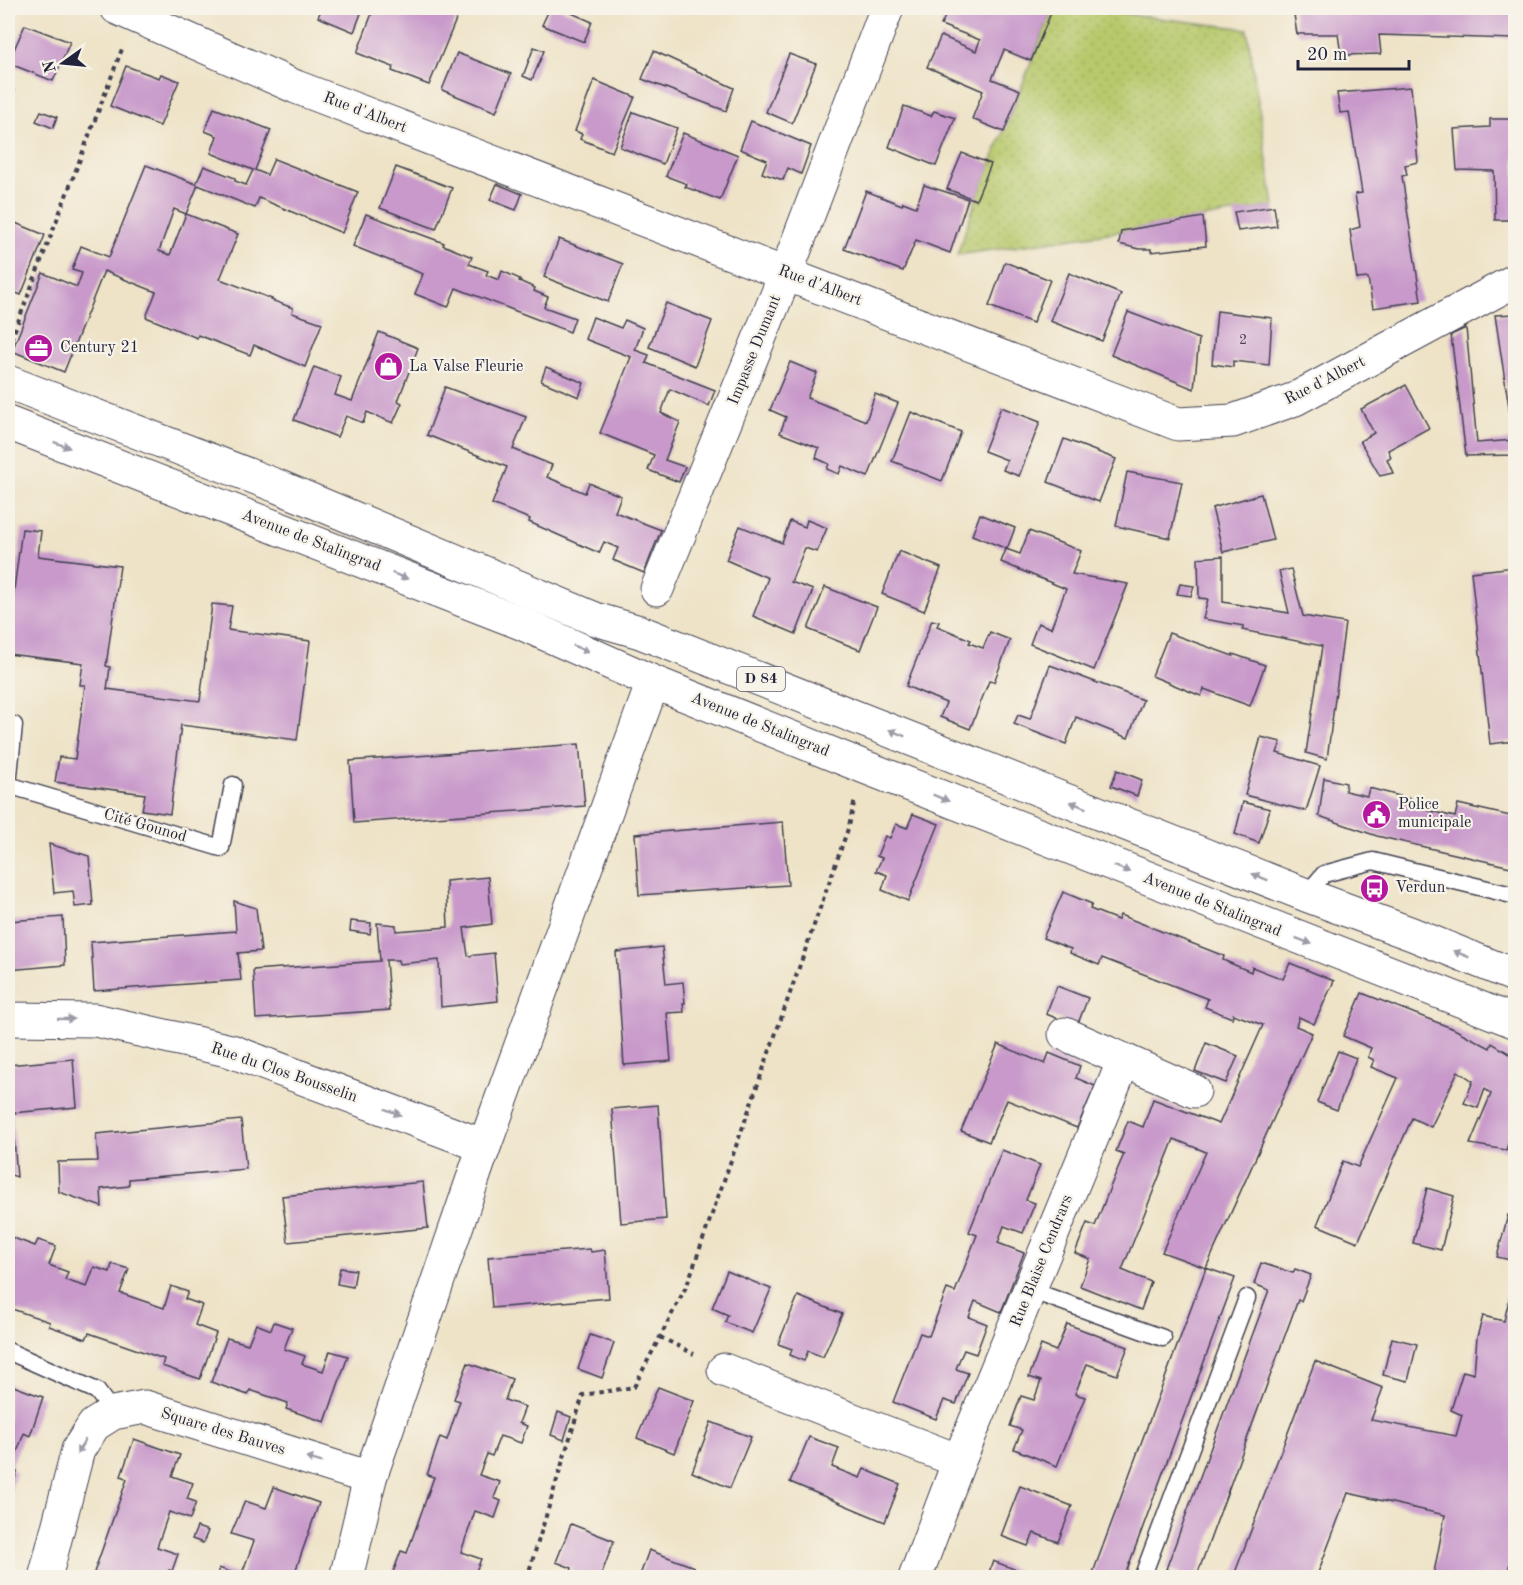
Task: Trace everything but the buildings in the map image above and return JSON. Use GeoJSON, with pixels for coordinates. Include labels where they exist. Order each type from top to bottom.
{"type":"FeatureCollection","features":[{"type":"Feature","properties":{"kind":"street","name":"Impasse Dumant"},"geometry":{"type":"LineString","coordinates":[[657,589],[786,273],[887,8]]}},
{"type":"Feature","properties":{"kind":"street","name":"Rue d'Albert"},"geometry":{"type":"LineString","coordinates":[[126,11],[296,87],[1178,424],[1233,421],[1295,399],[1515,280]]}},
{"type":"Feature","properties":{"kind":"street","name":"D 84"},"geometry":{"type":"LineString","coordinates":[[8,382],[277,486],[595,619],[640,632],[1515,976]]}},
{"type":"Feature","properties":{"kind":"street","name":"Avenue de Stalingrad"},"geometry":{"type":"LineString","coordinates":[[8,423],[522,623],[653,682],[862,766],[1306,942],[1515,1022]]}},
{"type":"Feature","properties":{"kind":"street"},"geometry":{"type":"LineString","coordinates":[[346,1578],[370,1478],[484,1146],[653,682]]}},
{"type":"Feature","properties":{"kind":"street","name":"Rue du Clos Bousselin"},"geometry":{"type":"LineString","coordinates":[[8,1019],[95,1020],[231,1051],[484,1146]]}},
{"type":"Feature","properties":{"kind":"street"},"geometry":{"type":"LineString","coordinates":[[1065,1034],[1194,1091]]}},
{"type":"Feature","properties":{"kind":"street","name":"Rue Blaise Cendrars"},"geometry":{"type":"LineString","coordinates":[[915,1578],[959,1461],[1124,1060]]}},
{"type":"Feature","properties":{"kind":"street"},"geometry":{"type":"LineString","coordinates":[[724,1370],[959,1461]]}},
{"type":"Feature","properties":{"kind":"street","name":"Square des Bauves"},"geometry":{"type":"LineString","coordinates":[[45,1578],[78,1450],[94,1425],[113,1413],[145,1407],[370,1478]]}},
{"type":"Feature","properties":{"kind":"lane","name":"Cité Gounod"},"geometry":{"type":"LineString","coordinates":[[8,724],[14,725],[8,785],[221,848],[233,785]]}},
{"type":"Feature","properties":{"kind":"lane"},"geometry":{"type":"LineString","coordinates":[[1306,895],[1324,874],[1374,861],[1515,896]]}},
{"type":"Feature","properties":{"kind":"lane"},"geometry":{"type":"LineString","coordinates":[[1030,1290],[1163,1338]]}},
{"type":"Feature","properties":{"kind":"lane"},"geometry":{"type":"LineString","coordinates":[[1142,1578],[1247,1298]]}},
{"type":"Feature","properties":{"kind":"lane"},"geometry":{"type":"LineString","coordinates":[[8,1351],[97,1391],[113,1413]]}},
{"type":"Feature","properties":{"kind":"path"},"geometry":{"type":"LineString","coordinates":[[8,348],[126,11]]}},
{"type":"Feature","properties":{"kind":"path"},"geometry":{"type":"LineString","coordinates":[[527,1578],[583,1395],[634,1387],[687,1285],[849,826],[862,766]]}},
{"type":"Feature","properties":{"kind":"green space"},"geometry":{"type":"Polygon","coordinates":[[[1053,8],[1078,8],[1247,29],[1274,206],[957,255],[976,200],[1053,8]]]}},
{"type":"Feature","properties":{"kind":"place","name":"Century 21"},"geometry":{"type":"Point","coordinates":[39,348]}},
{"type":"Feature","properties":{"kind":"place","name":"La Valse Fleurie"},"geometry":{"type":"Point","coordinates":[388,367]}},
{"type":"Feature","properties":{"kind":"place","name":"Police municipale"},"geometry":{"type":"Point","coordinates":[1377,814]}},
{"type":"Feature","properties":{"kind":"place","name":"Verdun"},"geometry":{"type":"Point","coordinates":[1374,888]}}]}
